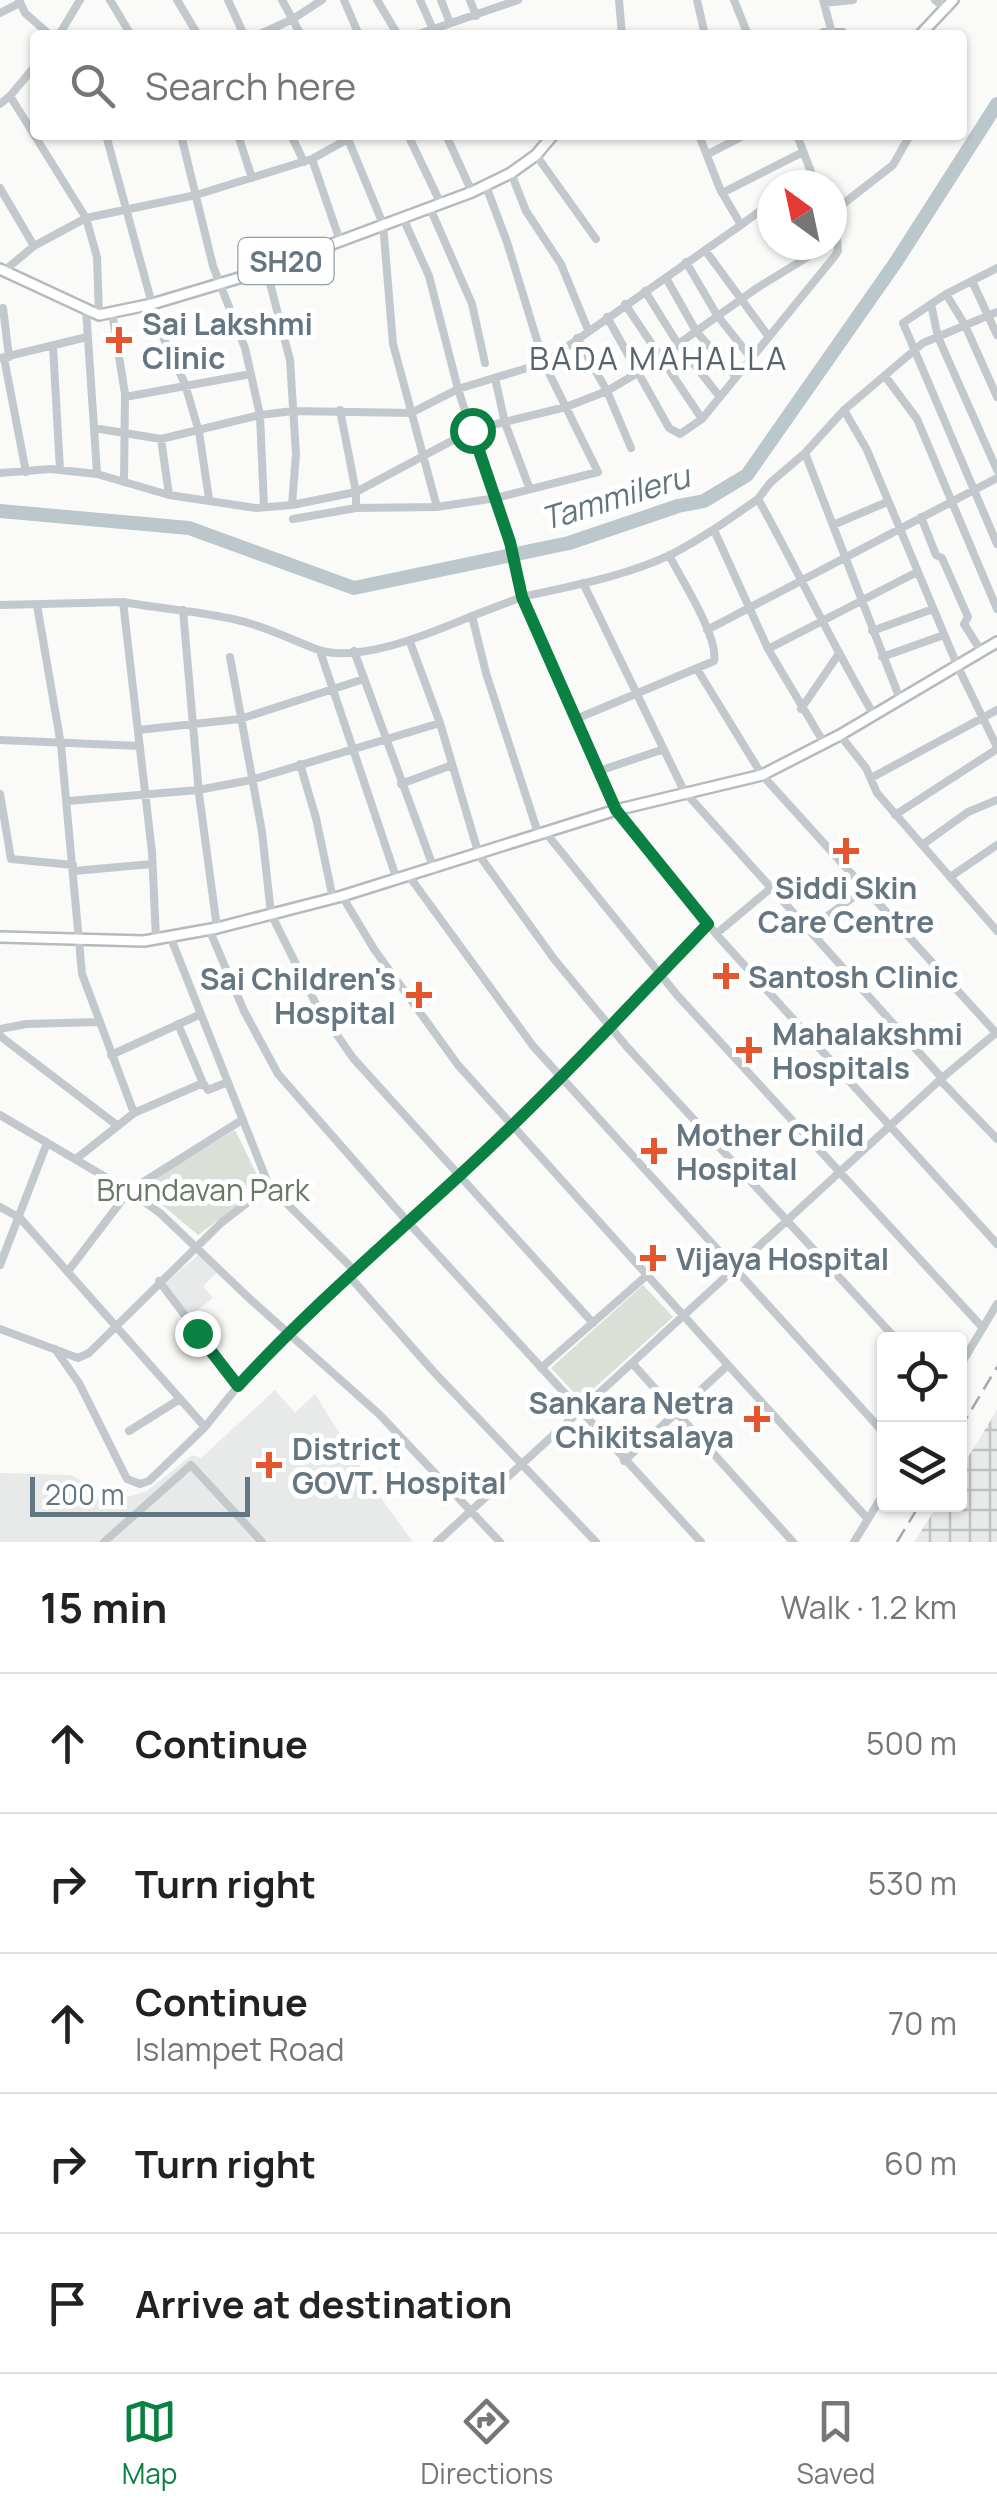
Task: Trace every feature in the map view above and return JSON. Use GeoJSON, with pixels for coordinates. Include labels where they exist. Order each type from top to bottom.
{"type":"FeatureCollection","features":[{"type":"Feature","properties":{"kind":"main road"},"geometry":{"type":"LineString","coordinates":[[925,30],[950,5]]}},
{"type":"Feature","properties":{"kind":"main road","name":"SH20"},"geometry":{"type":"LineString","coordinates":[[99,315],[150,304],[266,268],[472,192],[510,173],[536,155],[549,140]]}},
{"type":"Feature","properties":{"kind":"main road"},"geometry":{"type":"LineString","coordinates":[[2,270],[99,315]]}},
{"type":"Feature","properties":{"kind":"main road"},"geometry":{"type":"LineString","coordinates":[[0,937],[79,942],[156,939],[213,928],[338,898],[616,810],[762,775],[840,735],[997,642]]}},
{"type":"Feature","properties":{"kind":"street"},"geometry":{"type":"LineString","coordinates":[[62,30],[80,0]]}},
{"type":"Feature","properties":{"kind":"street"},"geometry":{"type":"LineString","coordinates":[[110,0],[128,30]]}},
{"type":"Feature","properties":{"kind":"street"},"geometry":{"type":"LineString","coordinates":[[177,0],[195,30]]}},
{"type":"Feature","properties":{"kind":"street"},"geometry":{"type":"LineString","coordinates":[[228,0],[242,30]]}},
{"type":"Feature","properties":{"kind":"street"},"geometry":{"type":"LineString","coordinates":[[282,0],[298,30]]}},
{"type":"Feature","properties":{"kind":"street"},"geometry":{"type":"LineString","coordinates":[[270,30],[322,0]]}},
{"type":"Feature","properties":{"kind":"street"},"geometry":{"type":"LineString","coordinates":[[378,0],[395,30]]}},
{"type":"Feature","properties":{"kind":"street"},"geometry":{"type":"LineString","coordinates":[[420,0],[432,28]]}},
{"type":"Feature","properties":{"kind":"street"},"geometry":{"type":"LineString","coordinates":[[441,0],[450,22]]}},
{"type":"Feature","properties":{"kind":"street"},"geometry":{"type":"LineString","coordinates":[[470,0],[476,16]]}},
{"type":"Feature","properties":{"kind":"street"},"geometry":{"type":"LineString","coordinates":[[427,30],[518,0]]}},
{"type":"Feature","properties":{"kind":"street"},"geometry":{"type":"LineString","coordinates":[[618,0],[621,30]]}},
{"type":"Feature","properties":{"kind":"street"},"geometry":{"type":"LineString","coordinates":[[697,0],[704,30]]}},
{"type":"Feature","properties":{"kind":"street"},"geometry":{"type":"LineString","coordinates":[[734,0],[746,30]]}},
{"type":"Feature","properties":{"kind":"street"},"geometry":{"type":"LineString","coordinates":[[833,30],[823,2],[854,0]]}},
{"type":"Feature","properties":{"kind":"street"},"geometry":{"type":"LineString","coordinates":[[934,0],[950,5]]}},
{"type":"Feature","properties":{"kind":"street"},"geometry":{"type":"LineString","coordinates":[[346,1],[357,30]]}},
{"type":"Feature","properties":{"kind":"street"},"geometry":{"type":"LineString","coordinates":[[0,13],[20,2],[25,14],[44,30]]}},
{"type":"Feature","properties":{"kind":"street"},"geometry":{"type":"LineString","coordinates":[[0,104],[30,72]]}},
{"type":"Feature","properties":{"kind":"street"},"geometry":{"type":"LineString","coordinates":[[10,96],[30,128]]}},
{"type":"Feature","properties":{"kind":"street"},"geometry":{"type":"LineString","coordinates":[[37,140],[86,218],[97,257],[99,315]]}},
{"type":"Feature","properties":{"kind":"street"},"geometry":{"type":"LineString","coordinates":[[107,140],[150,304],[185,384],[209,499]]}},
{"type":"Feature","properties":{"kind":"street"},"geometry":{"type":"LineString","coordinates":[[182,140],[219,283],[251,374],[260,415],[264,507]]}},
{"type":"Feature","properties":{"kind":"street"},"geometry":{"type":"LineString","coordinates":[[240,140],[252,178]]}},
{"type":"Feature","properties":{"kind":"street"},"geometry":{"type":"LineString","coordinates":[[294,140],[308,161],[340,241]]}},
{"type":"Feature","properties":{"kind":"street"},"geometry":{"type":"LineString","coordinates":[[2,270],[34,246],[86,218],[196,195],[308,161],[342,140]]}},
{"type":"Feature","properties":{"kind":"street"},"geometry":{"type":"LineString","coordinates":[[348,140],[383,224],[392,344],[437,507]]}},
{"type":"Feature","properties":{"kind":"street"},"geometry":{"type":"LineString","coordinates":[[410,140],[472,304],[485,363]]}},
{"type":"Feature","properties":{"kind":"street"},"geometry":{"type":"LineString","coordinates":[[448,140],[472,192]]}},
{"type":"Feature","properties":{"kind":"street"},"geometry":{"type":"LineString","coordinates":[[701,140],[722,193],[741,224]]}},
{"type":"Feature","properties":{"kind":"street"},"geometry":{"type":"LineString","coordinates":[[708,154],[735,140]]}},
{"type":"Feature","properties":{"kind":"street"},"geometry":{"type":"LineString","coordinates":[[799,140],[809,170]]}},
{"type":"Feature","properties":{"kind":"street"},"geometry":{"type":"LineString","coordinates":[[847,200],[893,165],[907,140]]}},
{"type":"Feature","properties":{"kind":"street"},"geometry":{"type":"LineString","coordinates":[[722,193],[803,152]]}},
{"type":"Feature","properties":{"kind":"street"},"geometry":{"type":"LineString","coordinates":[[536,155],[596,239]]}},
{"type":"Feature","properties":{"kind":"street"},"geometry":{"type":"LineString","coordinates":[[510,173],[526,211],[561,264],[588,330]]}},
{"type":"Feature","properties":{"kind":"street"},"geometry":{"type":"LineString","coordinates":[[294,519],[356,508],[437,507],[496,498],[598,472],[544,363],[508,242],[486,186]]}},
{"type":"Feature","properties":{"kind":"street"},"geometry":{"type":"LineString","coordinates":[[0,188],[34,246]]}},
{"type":"Feature","properties":{"kind":"street"},"geometry":{"type":"LineString","coordinates":[[94,428],[160,439],[293,411],[411,413],[458,389],[544,363],[757,213]]}},
{"type":"Feature","properties":{"kind":"street"},"geometry":{"type":"LineString","coordinates":[[403,218],[429,276],[458,389],[510,542],[522,592],[616,810],[716,934],[997,1244]]}},
{"type":"Feature","properties":{"kind":"street"},"geometry":{"type":"LineString","coordinates":[[704,250],[769,337]]}},
{"type":"Feature","properties":{"kind":"street"},"geometry":{"type":"LineString","coordinates":[[0,473],[60,470],[97,474],[169,495],[264,507],[356,492],[472,430],[566,408],[606,391],[803,260]]}},
{"type":"Feature","properties":{"kind":"street"},"geometry":{"type":"LineString","coordinates":[[606,317],[669,428],[680,434],[702,419],[832,260]]}},
{"type":"Feature","properties":{"kind":"street"},"geometry":{"type":"LineString","coordinates":[[686,262],[718,315],[751,358]]}},
{"type":"Feature","properties":{"kind":"street"},"geometry":{"type":"LineString","coordinates":[[266,268],[290,360],[296,454],[292,505]]}},
{"type":"Feature","properties":{"kind":"street"},"geometry":{"type":"LineString","coordinates":[[997,269],[946,294],[903,324],[997,544]]}},
{"type":"Feature","properties":{"kind":"street"},"geometry":{"type":"LineString","coordinates":[[666,278],[696,331],[736,377]]}},
{"type":"Feature","properties":{"kind":"street"},"geometry":{"type":"LineString","coordinates":[[972,281],[993,314],[997,335]]}},
{"type":"Feature","properties":{"kind":"street"},"geometry":{"type":"LineString","coordinates":[[645,291],[678,344],[720,397]]}},
{"type":"Feature","properties":{"kind":"street"},"geometry":{"type":"LineString","coordinates":[[946,294],[965,325],[997,398]]}},
{"type":"Feature","properties":{"kind":"street"},"geometry":{"type":"LineString","coordinates":[[625,304],[702,419]]}},
{"type":"Feature","properties":{"kind":"street"},"geometry":{"type":"LineString","coordinates":[[931,304],[938,337],[997,470]]}},
{"type":"Feature","properties":{"kind":"street"},"geometry":{"type":"LineString","coordinates":[[3,308],[4,358],[26,472]]}},
{"type":"Feature","properties":{"kind":"street"},"geometry":{"type":"LineString","coordinates":[[86,309],[97,474]]}},
{"type":"Feature","properties":{"kind":"street"},"geometry":{"type":"LineString","coordinates":[[112,312],[125,397],[124,482]]}},
{"type":"Feature","properties":{"kind":"street"},"geometry":{"type":"LineString","coordinates":[[0,604],[123,602],[184,610],[240,620],[295,638],[320,651],[354,651],[410,642],[522,592],[582,583],[669,555],[714,530],[758,498],[844,410],[923,343],[993,314]]}},
{"type":"Feature","properties":{"kind":"street"},"geometry":{"type":"LineString","coordinates":[[4,358],[87,338]]}},
{"type":"Feature","properties":{"kind":"street"},"geometry":{"type":"LineString","coordinates":[[576,338],[606,391],[630,448]]}},
{"type":"Feature","properties":{"kind":"street"},"geometry":{"type":"LineString","coordinates":[[52,346],[60,470]]}},
{"type":"Feature","properties":{"kind":"street"},"geometry":{"type":"LineString","coordinates":[[125,397],[251,374]]}},
{"type":"Feature","properties":{"kind":"street"},"geometry":{"type":"LineString","coordinates":[[885,376],[917,419],[997,610]]}},
{"type":"Feature","properties":{"kind":"street"},"geometry":{"type":"LineString","coordinates":[[496,378],[505,422],[528,487]]}},
{"type":"Feature","properties":{"kind":"street"},"geometry":{"type":"LineString","coordinates":[[340,410],[356,508]]}},
{"type":"Feature","properties":{"kind":"street"},"geometry":{"type":"LineString","coordinates":[[844,410],[867,450],[944,636],[997,748],[895,815]]}},
{"type":"Feature","properties":{"kind":"street"},"geometry":{"type":"LineString","coordinates":[[160,439],[169,495]]}},
{"type":"Feature","properties":{"kind":"street"},"geometry":{"type":"LineString","coordinates":[[805,453],[900,699]]}},
{"type":"Feature","properties":{"kind":"street"},"geometry":{"type":"LineString","coordinates":[[707,630],[997,478]]}},
{"type":"Feature","properties":{"kind":"street"},"geometry":{"type":"LineString","coordinates":[[758,498],[804,580],[838,655],[874,715]]}},
{"type":"Feature","properties":{"kind":"street"},"geometry":{"type":"LineString","coordinates":[[833,525],[888,502]]}},
{"type":"Feature","properties":{"kind":"street"},"geometry":{"type":"LineString","coordinates":[[922,517],[936,555],[942,558],[968,617],[964,624],[981,651]]}},
{"type":"Feature","properties":{"kind":"street"},"geometry":{"type":"LineString","coordinates":[[714,530],[768,649],[824,743]]}},
{"type":"Feature","properties":{"kind":"street"},"geometry":{"type":"LineString","coordinates":[[576,719],[716,658],[707,630],[669,555]]}},
{"type":"Feature","properties":{"kind":"street"},"geometry":{"type":"LineString","coordinates":[[768,649],[917,572]]}},
{"type":"Feature","properties":{"kind":"street"},"geometry":{"type":"LineString","coordinates":[[582,583],[684,792],[997,1139]]}},
{"type":"Feature","properties":{"kind":"street"},"geometry":{"type":"LineString","coordinates":[[123,602],[152,864],[156,939]]}},
{"type":"Feature","properties":{"kind":"street"},"geometry":{"type":"LineString","coordinates":[[37,605],[68,801],[82,974],[134,1113]]}},
{"type":"Feature","properties":{"kind":"street"},"geometry":{"type":"LineString","coordinates":[[872,632],[933,609]]}},
{"type":"Feature","properties":{"kind":"street"},"geometry":{"type":"LineString","coordinates":[[184,610],[213,928],[244,1010],[278,1074],[701,1542]]}},
{"type":"Feature","properties":{"kind":"street"},"geometry":{"type":"LineString","coordinates":[[472,616],[486,673],[543,834],[660,975],[983,1328]]}},
{"type":"Feature","properties":{"kind":"street"},"geometry":{"type":"LineString","coordinates":[[882,657],[944,636]]}},
{"type":"Feature","properties":{"kind":"street"},"geometry":{"type":"LineString","coordinates":[[410,642],[440,722],[479,856],[554,958],[627,1047],[890,1332]]}},
{"type":"Feature","properties":{"kind":"street"},"geometry":{"type":"LineString","coordinates":[[320,651],[397,880]]}},
{"type":"Feature","properties":{"kind":"street"},"geometry":{"type":"LineString","coordinates":[[354,651],[434,869]]}},
{"type":"Feature","properties":{"kind":"street"},"geometry":{"type":"LineString","coordinates":[[801,709],[838,655]]}},
{"type":"Feature","properties":{"kind":"street"},"geometry":{"type":"LineString","coordinates":[[230,657],[262,832],[271,914],[318,1006],[353,1058],[593,1323]]}},
{"type":"Feature","properties":{"kind":"street"},"geometry":{"type":"LineString","coordinates":[[437,1542],[446,1538],[472,1508],[941,1079],[997,1033],[762,775],[697,669]]}},
{"type":"Feature","properties":{"kind":"street"},"geometry":{"type":"LineString","coordinates":[[138,730],[240,719],[364,680]]}},
{"type":"Feature","properties":{"kind":"street"},"geometry":{"type":"LineString","coordinates":[[871,778],[997,710]]}},
{"type":"Feature","properties":{"kind":"street"},"geometry":{"type":"LineString","coordinates":[[68,801],[198,790],[251,780],[440,722]]}},
{"type":"Feature","properties":{"kind":"street"},"geometry":{"type":"LineString","coordinates":[[840,735],[895,815],[997,931]]}},
{"type":"Feature","properties":{"kind":"street"},"geometry":{"type":"LineString","coordinates":[[0,740],[140,746]]}},
{"type":"Feature","properties":{"kind":"street"},"geometry":{"type":"LineString","coordinates":[[599,771],[664,748]]}},
{"type":"Feature","properties":{"kind":"street"},"geometry":{"type":"LineString","coordinates":[[300,764],[338,898],[458,1065],[868,1518]]}},
{"type":"Feature","properties":{"kind":"street"},"geometry":{"type":"LineString","coordinates":[[401,784],[452,765]]}},
{"type":"Feature","properties":{"kind":"street"},"geometry":{"type":"LineString","coordinates":[[0,794],[11,859]]}},
{"type":"Feature","properties":{"kind":"street"},"geometry":{"type":"LineString","coordinates":[[922,845],[968,812],[997,800]]}},
{"type":"Feature","properties":{"kind":"street"},"geometry":{"type":"LineString","coordinates":[[950,878],[997,844]]}},
{"type":"Feature","properties":{"kind":"street"},"geometry":{"type":"LineString","coordinates":[[0,858],[74,868],[152,864]]}},
{"type":"Feature","properties":{"kind":"street"},"geometry":{"type":"LineString","coordinates":[[409,876],[513,1021],[877,1425]]}},
{"type":"Feature","properties":{"kind":"street"},"geometry":{"type":"LineString","coordinates":[[716,934],[772,888]]}},
{"type":"Feature","properties":{"kind":"street"},"geometry":{"type":"LineString","coordinates":[[810,929],[867,888]]}},
{"type":"Feature","properties":{"kind":"street"},"geometry":{"type":"LineString","coordinates":[[55,1349],[132,1483],[148,1481],[184,1450],[288,1332],[562,1076],[708,924]]}},
{"type":"Feature","properties":{"kind":"street"},"geometry":{"type":"LineString","coordinates":[[170,936],[270,1186],[353,1275],[433,1371],[596,1542]]}},
{"type":"Feature","properties":{"kind":"street"},"geometry":{"type":"LineString","coordinates":[[111,1055],[202,1014]]}},
{"type":"Feature","properties":{"kind":"street"},"geometry":{"type":"LineString","coordinates":[[0,1032],[26,1024],[98,1022]]}},
{"type":"Feature","properties":{"kind":"street"},"geometry":{"type":"LineString","coordinates":[[178,1024],[208,1090],[228,1082]]}},
{"type":"Feature","properties":{"kind":"street"},"geometry":{"type":"LineString","coordinates":[[0,1032],[118,1126]]}},
{"type":"Feature","properties":{"kind":"street"},"geometry":{"type":"LineString","coordinates":[[76,1159],[134,1113],[203,1083]]}},
{"type":"Feature","properties":{"kind":"street"},"geometry":{"type":"LineString","coordinates":[[0,1116],[160,1213],[380,1415],[500,1542]]}},
{"type":"Feature","properties":{"kind":"street"},"geometry":{"type":"LineString","coordinates":[[68,1270],[129,1191],[242,1120]]}},
{"type":"Feature","properties":{"kind":"street"},"geometry":{"type":"LineString","coordinates":[[0,1265],[47,1143]]}},
{"type":"Feature","properties":{"kind":"street"},"geometry":{"type":"LineString","coordinates":[[0,1329],[78,1358],[89,1353],[196,1246],[270,1186]]}},
{"type":"Feature","properties":{"kind":"street"},"geometry":{"type":"LineString","coordinates":[[0,1207],[20,1218],[205,1427]]}},
{"type":"Feature","properties":{"kind":"street"},"geometry":{"type":"LineString","coordinates":[[541,1368],[645,1276]]}},
{"type":"Feature","properties":{"kind":"street"},"geometry":{"type":"LineString","coordinates":[[159,1281],[238,1386]]}},
{"type":"Feature","properties":{"kind":"street"},"geometry":{"type":"LineString","coordinates":[[967,1354],[997,1304]]}},
{"type":"Feature","properties":{"kind":"street"},"geometry":{"type":"LineString","coordinates":[[632,1363],[793,1542]]}},
{"type":"Feature","properties":{"kind":"street"},"geometry":{"type":"LineString","coordinates":[[624,1461],[728,1365]]}},
{"type":"Feature","properties":{"kind":"street"},"geometry":{"type":"LineString","coordinates":[[129,1431],[180,1400]]}},
{"type":"Feature","properties":{"kind":"street"},"geometry":{"type":"LineString","coordinates":[[104,1542],[191,1466],[262,1542]]}},
{"type":"Feature","properties":{"kind":"street"},"geometry":{"type":"LineString","coordinates":[[854,1542],[877,1504]]}},
{"type":"Feature","properties":{"kind":"shaded area"},"geometry":{"type":"Polygon","coordinates":[[[198,1255],[217,1273],[203,1286],[213,1298],[190,1316],[166,1283],[198,1255]]]}},
{"type":"Feature","properties":{"kind":"shaded area","name":"District GOVT. Hospital"},"geometry":{"type":"Polygon","coordinates":[[[275,1390],[295,1413],[315,1394],[413,1542],[0,1542],[0,1473],[71,1475],[84,1482],[104,1504],[147,1491],[192,1455],[201,1458],[275,1390]]]}},
{"type":"Feature","properties":{"kind":"shaded area"},"geometry":{"type":"Polygon","coordinates":[[[997,1410],[997,1542],[914,1542],[933,1512],[967,1512],[967,1459],[997,1410]]]}},
{"type":"Feature","properties":{"kind":"green space","name":"Brundavan Park"},"geometry":{"type":"Polygon","coordinates":[[[235,1130],[263,1187],[198,1235],[141,1187],[235,1130]]]}},
{"type":"Feature","properties":{"kind":"green space"},"geometry":{"type":"Polygon","coordinates":[[[643,1285],[673,1317],[581,1400],[551,1368],[643,1285]]]}},
{"type":"Feature","properties":{"kind":"waterway","name":"Tammileru"},"geometry":{"type":"LineString","coordinates":[[0,511],[189,528],[354,588],[569,543],[704,501],[747,475],[896,262],[997,104]]}},
{"type":"Feature","properties":{"kind":"railway"},"geometry":{"type":"LineString","coordinates":[[964,1422],[997,1367]]}},
{"type":"Feature","properties":{"kind":"railway"},"geometry":{"type":"LineString","coordinates":[[897,1542],[915,1512]]}},
{"type":"Feature","properties":{"kind":"place","name":"Sai Lakshmi Clinic"},"geometry":{"type":"Point","coordinates":[119,340]}},
{"type":"Feature","properties":{"kind":"place","name":"Siddi Skin Care Centre"},"geometry":{"type":"Point","coordinates":[846,851]}},
{"type":"Feature","properties":{"kind":"place","name":"Santosh Clinic"},"geometry":{"type":"Point","coordinates":[726,976]}},
{"type":"Feature","properties":{"kind":"place","name":"Sai Children's Hospital"},"geometry":{"type":"Point","coordinates":[419,995]}},
{"type":"Feature","properties":{"kind":"place","name":"Mahalakshmi Hospitals"},"geometry":{"type":"Point","coordinates":[749,1050]}},
{"type":"Feature","properties":{"kind":"place","name":"Mother Child Hospital"},"geometry":{"type":"Point","coordinates":[654,1151]}},
{"type":"Feature","properties":{"kind":"place","name":"Vijaya Hospital"},"geometry":{"type":"Point","coordinates":[653,1258]}},
{"type":"Feature","properties":{"kind":"place","name":"Sankara Netra Chikitsalaya"},"geometry":{"type":"Point","coordinates":[757,1419]}},
{"type":"Feature","properties":{"kind":"place","name":"District GOVT. Hospital"},"geometry":{"type":"Point","coordinates":[269,1465]}},
{"type":"Feature","properties":{"kind":"district","name":"BADA MAHALLA"},"geometry":{"type":"Point","coordinates":[659,358]}},
{"type":"Feature","properties":{"kind":"route"},"geometry":{"type":"LineString","coordinates":[[197,1333],[238,1386],[306,1314],[356,1272],[562,1076],[708,924],[616,810],[522,597],[510,542],[472,430]]}}]}
